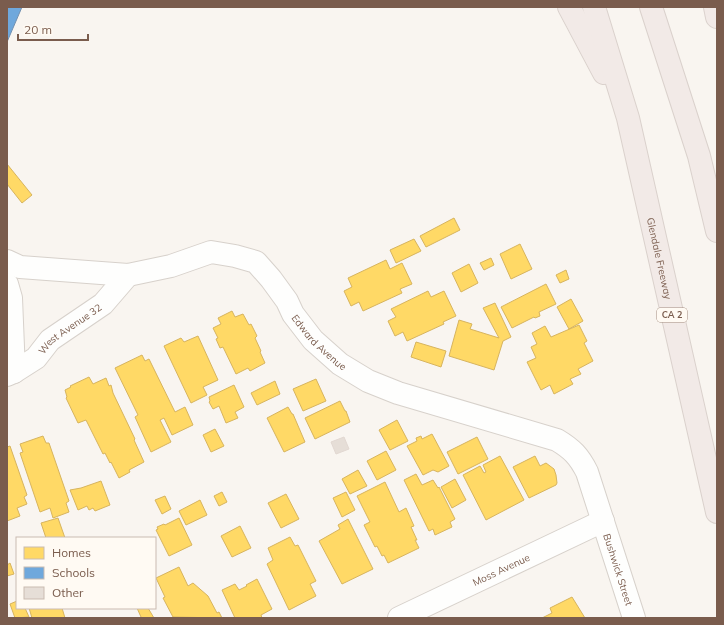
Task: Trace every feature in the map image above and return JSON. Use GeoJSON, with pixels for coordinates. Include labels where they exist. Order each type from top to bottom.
{"type":"FeatureCollection","features":[{"type":"Feature","properties":{"kind":"highway"},"geometry":{"type":"LineString","coordinates":[[569,7],[628,118]]}},
{"type":"Feature","properties":{"kind":"highway","name":"Glendale Freeway"},"geometry":{"type":"LineString","coordinates":[[594,7],[628,118],[717,512]]}},
{"type":"Feature","properties":{"kind":"highway"},"geometry":{"type":"LineString","coordinates":[[651,7],[699,156],[717,231]]}},
{"type":"Feature","properties":{"kind":"highway"},"geometry":{"type":"LineString","coordinates":[[715,7],[717,17]]}},
{"type":"Feature","properties":{"kind":"street","name":"Edward Avenue"},"geometry":{"type":"LineString","coordinates":[[7,262],[20,267],[128,275],[171,266],[211,252],[235,256],[256,262],[271,279],[313,340],[340,364],[368,381],[398,393],[557,440],[572,450],[583,463],[587,472],[603,520]]}},
{"type":"Feature","properties":{"kind":"street","name":"West Avenue 32"},"geometry":{"type":"LineString","coordinates":[[10,373],[36,358],[50,340],[103,304],[128,275]]}},
{"type":"Feature","properties":{"kind":"street"},"geometry":{"type":"LineString","coordinates":[[7,284],[11,298],[10,373]]}},
{"type":"Feature","properties":{"kind":"street","name":"Moss Avenue"},"geometry":{"type":"LineString","coordinates":[[399,618],[603,520]]}},
{"type":"Feature","properties":{"kind":"street","name":"Bushwick Street"},"geometry":{"type":"LineString","coordinates":[[603,520],[634,618]]}},
{"type":"Feature","properties":{"kind":"building: Homes"},"geometry":{"type":"Polygon","coordinates":[[[7,164],[32,195],[22,203],[7,184],[7,164]]]}},
{"type":"Feature","properties":{"kind":"building: Homes"},"geometry":{"type":"Polygon","coordinates":[[[454,218],[460,230],[426,247],[420,236],[454,218]]]}},
{"type":"Feature","properties":{"kind":"building: Homes"},"geometry":{"type":"Polygon","coordinates":[[[414,239],[421,251],[396,263],[390,250],[414,239]]]}},
{"type":"Feature","properties":{"kind":"building: Homes"},"geometry":{"type":"Polygon","coordinates":[[[520,244],[532,269],[511,279],[500,254],[520,244]]]}},
{"type":"Feature","properties":{"kind":"building: Homes"},"geometry":{"type":"Polygon","coordinates":[[[491,258],[494,265],[484,270],[480,263],[491,258]]]}},
{"type":"Feature","properties":{"kind":"building: Homes"},"geometry":{"type":"Polygon","coordinates":[[[386,260],[390,269],[402,263],[412,284],[400,289],[402,293],[363,311],[359,302],[351,306],[344,291],[352,287],[348,278],[386,260]]]}},
{"type":"Feature","properties":{"kind":"building: Homes"},"geometry":{"type":"Polygon","coordinates":[[[469,264],[478,283],[461,292],[452,273],[469,264]]]}},
{"type":"Feature","properties":{"kind":"building: Homes"},"geometry":{"type":"Polygon","coordinates":[[[566,270],[569,279],[560,283],[556,275],[566,270]]]}},
{"type":"Feature","properties":{"kind":"building: Homes"},"geometry":{"type":"Polygon","coordinates":[[[546,284],[556,304],[539,312],[540,316],[534,317],[512,328],[501,307],[546,284]]]}},
{"type":"Feature","properties":{"kind":"building: Homes"},"geometry":{"type":"Polygon","coordinates":[[[428,291],[431,297],[444,291],[456,316],[443,322],[444,324],[407,341],[403,332],[395,336],[388,321],[396,317],[391,309],[428,291]]]}},
{"type":"Feature","properties":{"kind":"building: Homes"},"geometry":{"type":"Polygon","coordinates":[[[571,299],[583,321],[569,329],[557,307],[571,299]]]}},
{"type":"Feature","properties":{"kind":"building: Homes"},"geometry":{"type":"Polygon","coordinates":[[[495,303],[511,337],[503,341],[494,370],[449,356],[459,320],[472,324],[470,329],[499,338],[483,308],[495,303]]]}},
{"type":"Feature","properties":{"kind":"building: Homes"},"geometry":{"type":"Polygon","coordinates":[[[232,311],[235,317],[243,314],[249,325],[251,324],[257,336],[255,338],[265,363],[250,371],[248,368],[236,374],[223,347],[220,348],[216,339],[218,338],[213,328],[221,324],[218,318],[232,311]]]}},
{"type":"Feature","properties":{"kind":"building: Homes"},"geometry":{"type":"Polygon","coordinates":[[[579,325],[587,341],[584,343],[593,361],[578,369],[581,374],[570,379],[573,384],[554,394],[550,385],[541,390],[527,362],[536,358],[531,347],[537,344],[532,333],[545,326],[551,337],[579,325]]]}},
{"type":"Feature","properties":{"kind":"building: Homes"},"geometry":{"type":"Polygon","coordinates":[[[198,336],[218,380],[203,387],[207,395],[191,403],[164,346],[181,338],[184,342],[198,336]]]}},
{"type":"Feature","properties":{"kind":"building: Homes"},"geometry":{"type":"Polygon","coordinates":[[[416,342],[446,351],[441,367],[411,357],[416,342]]]}},
{"type":"Feature","properties":{"kind":"building: Homes"},"geometry":{"type":"Polygon","coordinates":[[[142,355],[145,361],[149,359],[175,412],[185,407],[193,425],[172,435],[164,418],[160,420],[171,442],[151,452],[135,417],[138,415],[115,368],[142,355]]]}},
{"type":"Feature","properties":{"kind":"building: Homes"},"geometry":{"type":"Polygon","coordinates":[[[89,377],[93,384],[106,378],[109,386],[111,385],[113,393],[135,439],[134,440],[144,462],[129,470],[130,472],[119,478],[105,453],[103,454],[86,420],[78,423],[66,398],[65,390],[89,377]]]}},
{"type":"Feature","properties":{"kind":"building: Homes"},"geometry":{"type":"Polygon","coordinates":[[[316,379],[326,401],[303,411],[293,389],[316,379]]]}},
{"type":"Feature","properties":{"kind":"building: Homes"},"geometry":{"type":"Polygon","coordinates":[[[275,381],[280,394],[257,405],[251,393],[275,381]]]}},
{"type":"Feature","properties":{"kind":"building: Homes"},"geometry":{"type":"Polygon","coordinates":[[[234,385],[244,407],[235,412],[238,418],[226,423],[219,406],[213,409],[209,402],[209,397],[234,385]]]}},
{"type":"Feature","properties":{"kind":"building: Homes"},"geometry":{"type":"Polygon","coordinates":[[[340,401],[350,422],[315,439],[305,418],[340,401]]]}},
{"type":"Feature","properties":{"kind":"building: Homes"},"geometry":{"type":"Polygon","coordinates":[[[288,407],[293,414],[305,442],[284,452],[267,418],[288,407]]]}},
{"type":"Feature","properties":{"kind":"building: Homes"},"geometry":{"type":"Polygon","coordinates":[[[397,420],[408,441],[390,450],[379,430],[397,420]]]}},
{"type":"Feature","properties":{"kind":"building: Homes"},"geometry":{"type":"Polygon","coordinates":[[[215,429],[224,446],[211,452],[203,435],[215,429]]]}},
{"type":"Feature","properties":{"kind":"building: Homes"},"geometry":{"type":"Polygon","coordinates":[[[432,434],[449,466],[438,472],[433,470],[423,475],[407,446],[417,441],[416,438],[421,436],[422,439],[432,434]]]}},
{"type":"Feature","properties":{"kind":"building: Homes"},"geometry":{"type":"Polygon","coordinates":[[[43,436],[46,443],[49,443],[69,501],[66,503],[69,512],[53,518],[50,508],[40,512],[20,453],[23,452],[20,444],[43,436]]]}},
{"type":"Feature","properties":{"kind":"building: Homes"},"geometry":{"type":"Polygon","coordinates":[[[477,437],[488,459],[458,474],[447,452],[477,437]]]}},
{"type":"Feature","properties":{"kind":"building: Homes"},"geometry":{"type":"Polygon","coordinates":[[[10,446],[27,495],[24,497],[27,504],[17,508],[20,516],[7,521],[7,447],[10,446]]]}},
{"type":"Feature","properties":{"kind":"building: Homes"},"geometry":{"type":"Polygon","coordinates":[[[386,451],[396,470],[377,480],[367,461],[386,451]]]}},
{"type":"Feature","properties":{"kind":"building: Homes"},"geometry":{"type":"Polygon","coordinates":[[[500,456],[524,500],[486,520],[463,475],[480,466],[484,473],[486,472],[483,465],[500,456]]]}},
{"type":"Feature","properties":{"kind":"building: Homes"},"geometry":{"type":"Polygon","coordinates":[[[535,456],[540,466],[546,463],[554,469],[557,483],[556,485],[529,498],[513,467],[535,456]]]}},
{"type":"Feature","properties":{"kind":"building: Homes"},"geometry":{"type":"Polygon","coordinates":[[[358,470],[367,486],[350,494],[342,479],[358,470]]]}},
{"type":"Feature","properties":{"kind":"building: Homes"},"geometry":{"type":"Polygon","coordinates":[[[416,474],[422,485],[433,480],[438,488],[439,487],[455,519],[450,522],[452,527],[435,535],[433,529],[429,531],[404,480],[416,474]]]}},
{"type":"Feature","properties":{"kind":"building: Homes"},"geometry":{"type":"Polygon","coordinates":[[[455,479],[466,500],[452,508],[441,487],[455,479]]]}},
{"type":"Feature","properties":{"kind":"building: Homes"},"geometry":{"type":"Polygon","coordinates":[[[101,481],[110,505],[95,511],[93,508],[89,510],[87,506],[78,510],[70,490],[101,481]]]}},
{"type":"Feature","properties":{"kind":"building: Homes"},"geometry":{"type":"Polygon","coordinates":[[[385,482],[399,512],[406,508],[414,526],[411,527],[419,548],[388,563],[384,555],[382,556],[377,546],[375,547],[364,525],[370,522],[357,496],[385,482]]]}},
{"type":"Feature","properties":{"kind":"building: Homes"},"geometry":{"type":"Polygon","coordinates":[[[222,492],[227,502],[219,506],[214,496],[222,492]]]}},
{"type":"Feature","properties":{"kind":"building: Homes"},"geometry":{"type":"Polygon","coordinates":[[[346,492],[355,510],[342,517],[333,498],[346,492]]]}},
{"type":"Feature","properties":{"kind":"building: Homes"},"geometry":{"type":"Polygon","coordinates":[[[286,494],[299,519],[281,528],[268,503],[286,494]]]}},
{"type":"Feature","properties":{"kind":"building: Homes"},"geometry":{"type":"Polygon","coordinates":[[[165,496],[171,509],[162,514],[155,500],[165,496]]]}},
{"type":"Feature","properties":{"kind":"building: Homes"},"geometry":{"type":"Polygon","coordinates":[[[200,500],[207,515],[186,525],[179,511],[200,500]]]}},
{"type":"Feature","properties":{"kind":"building: Homes"},"geometry":{"type":"Polygon","coordinates":[[[58,518],[65,537],[46,537],[41,523],[58,518]]]}},
{"type":"Feature","properties":{"kind":"building: Homes"},"geometry":{"type":"Polygon","coordinates":[[[179,518],[192,545],[169,556],[156,530],[158,529],[157,527],[179,518]]]}},
{"type":"Feature","properties":{"kind":"building: Homes"},"geometry":{"type":"Polygon","coordinates":[[[348,519],[373,569],[342,584],[319,541],[340,529],[338,525],[348,519]]]}},
{"type":"Feature","properties":{"kind":"building: Homes"},"geometry":{"type":"Polygon","coordinates":[[[240,526],[251,548],[232,557],[221,536],[240,526]]]}},
{"type":"Feature","properties":{"kind":"building: Homes"},"geometry":{"type":"Polygon","coordinates":[[[290,537],[295,546],[298,545],[316,581],[310,584],[316,596],[289,610],[267,564],[273,560],[268,548],[290,537]]]}},
{"type":"Feature","properties":{"kind":"building: Homes"},"geometry":{"type":"Polygon","coordinates":[[[10,563],[14,574],[7,576],[7,565],[10,563]]]}},
{"type":"Feature","properties":{"kind":"building: Homes"},"geometry":{"type":"Polygon","coordinates":[[[179,567],[188,586],[193,583],[208,596],[217,613],[219,612],[222,618],[173,617],[163,598],[165,597],[156,578],[179,567]]]}},
{"type":"Feature","properties":{"kind":"building: Homes"},"geometry":{"type":"Polygon","coordinates":[[[257,579],[272,609],[261,615],[262,618],[235,618],[222,590],[235,584],[239,590],[257,579]]]}},
{"type":"Feature","properties":{"kind":"building: Homes"},"geometry":{"type":"Polygon","coordinates":[[[572,597],[585,618],[542,618],[552,613],[550,608],[572,597]]]}},
{"type":"Feature","properties":{"kind":"building: Homes"},"geometry":{"type":"Polygon","coordinates":[[[16,601],[16,609],[25,609],[29,617],[15,618],[10,604],[16,601]]]}},
{"type":"Feature","properties":{"kind":"building: Homes"},"geometry":{"type":"Polygon","coordinates":[[[29,609],[62,609],[65,618],[32,618],[29,609]]]}},
{"type":"Feature","properties":{"kind":"building: Homes"},"geometry":{"type":"Polygon","coordinates":[[[137,609],[149,609],[154,618],[140,618],[141,617],[137,609]]]}},
{"type":"Feature","properties":{"kind":"building: Schools"},"geometry":{"type":"Polygon","coordinates":[[[7,7],[22,7],[7,42],[7,7]]]}},
{"type":"Feature","properties":{"kind":"building: Other"},"geometry":{"type":"Polygon","coordinates":[[[344,437],[349,449],[336,454],[331,442],[344,437]]]}}]}
